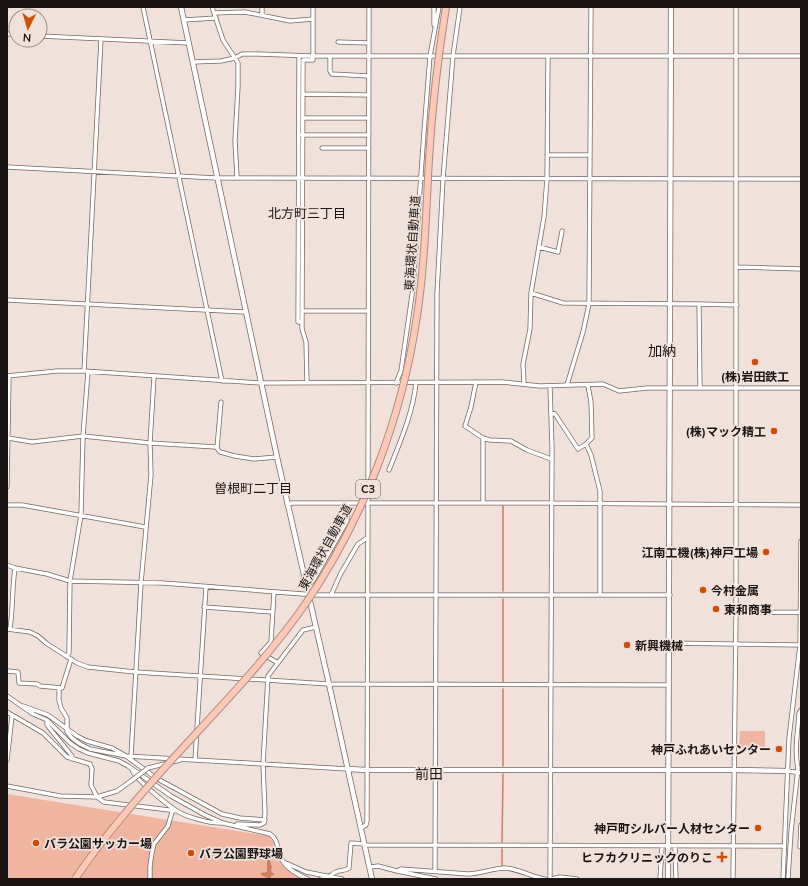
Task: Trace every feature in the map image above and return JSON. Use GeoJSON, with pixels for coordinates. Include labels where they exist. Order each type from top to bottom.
{"type":"FeatureCollection","features":[{"type":"Feature","properties":{"kind":"highway","name":"東海環状自動車道"},"geometry":{"type":"LineString","coordinates":[[75,879],[123,815],[240,686],[282,636],[328,568],[363,500],[390,432],[401,396],[417,316],[424,249],[433,108],[438,59],[446,7]]}},
{"type":"Feature","properties":{"kind":"street"},"geometry":{"type":"LineString","coordinates":[[143,7],[222,381]]}},
{"type":"Feature","properties":{"kind":"street"},"geometry":{"type":"LineString","coordinates":[[181,7],[216,178],[287,504],[372,879]]}},
{"type":"Feature","properties":{"kind":"street"},"geometry":{"type":"LineString","coordinates":[[212,7],[223,40],[238,63],[239,74],[235,141],[237,178]]}},
{"type":"Feature","properties":{"kind":"street"},"geometry":{"type":"LineString","coordinates":[[262,7],[262,15]]}},
{"type":"Feature","properties":{"kind":"street"},"geometry":{"type":"LineString","coordinates":[[302,321],[298,322],[303,60],[313,60],[313,7]]}},
{"type":"Feature","properties":{"kind":"street"},"geometry":{"type":"LineString","coordinates":[[361,828],[366,825],[367,821],[369,7]]}},
{"type":"Feature","properties":{"kind":"street"},"geometry":{"type":"LineString","coordinates":[[434,7],[434,34]]}},
{"type":"Feature","properties":{"kind":"street"},"geometry":{"type":"LineString","coordinates":[[396,383],[401,371],[413,288],[430,56],[439,7]]}},
{"type":"Feature","properties":{"kind":"street"},"geometry":{"type":"LineString","coordinates":[[435,871],[437,293],[443,179],[453,56],[460,7]]}},
{"type":"Feature","properties":{"kind":"street"},"geometry":{"type":"LineString","coordinates":[[566,385],[583,332],[590,304],[591,7]]}},
{"type":"Feature","properties":{"kind":"street"},"geometry":{"type":"LineString","coordinates":[[668,879],[671,7]]}},
{"type":"Feature","properties":{"kind":"street"},"geometry":{"type":"LineString","coordinates":[[734,879],[737,388],[736,7]]}},
{"type":"Feature","properties":{"kind":"street"},"geometry":{"type":"LineString","coordinates":[[214,13],[234,12],[262,15],[284,20],[313,19]]}},
{"type":"Feature","properties":{"kind":"street"},"geometry":{"type":"LineString","coordinates":[[184,20],[216,18]]}},
{"type":"Feature","properties":{"kind":"street"},"geometry":{"type":"LineString","coordinates":[[48,36],[189,43]]}},
{"type":"Feature","properties":{"kind":"street"},"geometry":{"type":"LineString","coordinates":[[7,671],[18,672],[19,683],[62,688],[69,658],[70,582],[81,515],[88,304],[102,39]]}},
{"type":"Feature","properties":{"kind":"street"},"geometry":{"type":"LineString","coordinates":[[338,42],[369,43]]}},
{"type":"Feature","properties":{"kind":"street"},"geometry":{"type":"LineString","coordinates":[[193,62],[221,61],[235,58],[242,54],[299,56],[801,56]]}},
{"type":"Feature","properties":{"kind":"street"},"geometry":{"type":"LineString","coordinates":[[299,56],[302,329],[306,342],[307,383]]}},
{"type":"Feature","properties":{"kind":"street"},"geometry":{"type":"LineString","coordinates":[[330,56],[330,71],[332,74],[369,76]]}},
{"type":"Feature","properties":{"kind":"street"},"geometry":{"type":"LineString","coordinates":[[524,384],[523,364],[530,329],[533,275],[544,217],[547,178],[548,56]]}},
{"type":"Feature","properties":{"kind":"street"},"geometry":{"type":"LineString","coordinates":[[303,94],[369,95]]}},
{"type":"Feature","properties":{"kind":"street"},"geometry":{"type":"LineString","coordinates":[[302,118],[369,118]]}},
{"type":"Feature","properties":{"kind":"street"},"geometry":{"type":"LineString","coordinates":[[302,135],[369,135]]}},
{"type":"Feature","properties":{"kind":"street"},"geometry":{"type":"LineString","coordinates":[[322,148],[369,148]]}},
{"type":"Feature","properties":{"kind":"street"},"geometry":{"type":"LineString","coordinates":[[547,155],[590,155]]}},
{"type":"Feature","properties":{"kind":"street"},"geometry":{"type":"LineString","coordinates":[[7,167],[216,178],[801,179]]}},
{"type":"Feature","properties":{"kind":"street"},"geometry":{"type":"LineString","coordinates":[[539,248],[558,252],[562,232]]}},
{"type":"Feature","properties":{"kind":"street"},"geometry":{"type":"LineString","coordinates":[[736,267],[801,269]]}},
{"type":"Feature","properties":{"kind":"street"},"geometry":{"type":"LineString","coordinates":[[531,293],[564,303],[737,304]]}},
{"type":"Feature","properties":{"kind":"street"},"geometry":{"type":"LineString","coordinates":[[7,300],[245,312]]}},
{"type":"Feature","properties":{"kind":"street"},"geometry":{"type":"LineString","coordinates":[[699,304],[700,388]]}},
{"type":"Feature","properties":{"kind":"street"},"geometry":{"type":"LineString","coordinates":[[302,311],[368,310]]}},
{"type":"Feature","properties":{"kind":"street"},"geometry":{"type":"LineString","coordinates":[[7,487],[8,376],[57,371],[86,371],[154,377],[261,383],[502,382],[550,386],[588,386],[603,384],[619,391],[647,388],[801,388]]}},
{"type":"Feature","properties":{"kind":"street"},"geometry":{"type":"LineString","coordinates":[[128,756],[140,583],[151,475],[150,443],[154,377]]}},
{"type":"Feature","properties":{"kind":"street"},"geometry":{"type":"LineString","coordinates":[[389,470],[403,436],[415,396],[416,382]]}},
{"type":"Feature","properties":{"kind":"street"},"geometry":{"type":"LineString","coordinates":[[476,382],[471,407],[465,426],[483,438],[511,442],[551,459]]}},
{"type":"Feature","properties":{"kind":"street"},"geometry":{"type":"LineString","coordinates":[[550,386],[551,879],[560,877],[577,879]]}},
{"type":"Feature","properties":{"kind":"street"},"geometry":{"type":"LineString","coordinates":[[551,413],[555,414],[578,449],[586,444],[592,438],[591,402],[588,386]]}},
{"type":"Feature","properties":{"kind":"street"},"geometry":{"type":"LineString","coordinates":[[217,448],[221,402]]}},
{"type":"Feature","properties":{"kind":"street"},"geometry":{"type":"LineString","coordinates":[[8,438],[32,442],[83,436],[150,443],[202,445],[217,448],[220,452],[254,459],[277,457]]}},
{"type":"Feature","properties":{"kind":"street"},"geometry":{"type":"LineString","coordinates":[[483,438],[483,503]]}},
{"type":"Feature","properties":{"kind":"street"},"geometry":{"type":"LineString","coordinates":[[586,444],[591,455],[598,485],[600,503],[600,595]]}},
{"type":"Feature","properties":{"kind":"street"},"geometry":{"type":"LineString","coordinates":[[287,504],[551,502],[801,505]]}},
{"type":"Feature","properties":{"kind":"street"},"geometry":{"type":"LineString","coordinates":[[306,586],[313,581],[347,521],[347,503]]}},
{"type":"Feature","properties":{"kind":"street"},"geometry":{"type":"LineString","coordinates":[[7,505],[22,505],[146,527]]}},
{"type":"Feature","properties":{"kind":"street"},"geometry":{"type":"LineString","coordinates":[[331,595],[341,573],[358,544],[368,538]]}},
{"type":"Feature","properties":{"kind":"street"},"geometry":{"type":"LineString","coordinates":[[783,879],[789,738],[800,645],[801,541]]}},
{"type":"Feature","properties":{"kind":"street"},"geometry":{"type":"LineString","coordinates":[[7,564],[15,568],[47,574],[70,582],[140,583],[308,594],[670,595]]}},
{"type":"Feature","properties":{"kind":"street"},"geometry":{"type":"LineString","coordinates":[[15,568],[13,606],[8,629],[30,632],[77,663],[88,667],[135,672],[329,684],[669,685]]}},
{"type":"Feature","properties":{"kind":"street"},"geometry":{"type":"LineString","coordinates":[[195,760],[206,587]]}},
{"type":"Feature","properties":{"kind":"street"},"geometry":{"type":"LineString","coordinates":[[274,592],[271,642],[261,653],[278,663]]}},
{"type":"Feature","properties":{"kind":"street"},"geometry":{"type":"LineString","coordinates":[[204,607],[272,612]]}},
{"type":"Feature","properties":{"kind":"street"},"geometry":{"type":"LineString","coordinates":[[736,612],[800,612]]}},
{"type":"Feature","properties":{"kind":"street"},"geometry":{"type":"LineString","coordinates":[[230,825],[260,825],[264,823],[263,764],[268,676],[303,630],[316,627]]}},
{"type":"Feature","properties":{"kind":"street"},"geometry":{"type":"LineString","coordinates":[[669,643],[800,645]]}},
{"type":"Feature","properties":{"kind":"street"},"geometry":{"type":"LineString","coordinates":[[58,688],[61,708],[67,718],[67,732],[72,738],[89,751],[119,761],[171,796],[205,815],[230,825],[263,832],[275,837],[281,859],[290,870],[308,879]]}},
{"type":"Feature","properties":{"kind":"street"},"geometry":{"type":"LineString","coordinates":[[7,696],[33,714],[47,720],[70,743],[79,749],[128,756],[367,770],[734,770],[799,773]]}},
{"type":"Feature","properties":{"kind":"street"},"geometry":{"type":"LineString","coordinates":[[22,705],[28,706],[48,715],[77,736],[87,741],[112,748],[128,756],[156,778],[222,814],[240,818],[264,820]]}},
{"type":"Feature","properties":{"kind":"street"},"geometry":{"type":"LineString","coordinates":[[788,879],[791,832],[799,773],[796,745],[799,713],[801,710]]}},
{"type":"Feature","properties":{"kind":"street"},"geometry":{"type":"LineString","coordinates":[[7,712],[43,733],[67,757],[90,764],[92,769],[91,785],[97,797],[104,802],[172,812],[177,811]]}},
{"type":"Feature","properties":{"kind":"street"},"geometry":{"type":"LineString","coordinates":[[7,760],[12,716]]}},
{"type":"Feature","properties":{"kind":"street"},"geometry":{"type":"LineString","coordinates":[[47,720],[48,724],[72,756],[72,759]]}},
{"type":"Feature","properties":{"kind":"street"},"geometry":{"type":"LineString","coordinates":[[7,786],[60,796],[97,797],[117,791],[148,768],[183,759]]}},
{"type":"Feature","properties":{"kind":"street"},"geometry":{"type":"LineString","coordinates":[[132,769],[135,776],[148,789],[177,811],[216,824],[224,823]]}},
{"type":"Feature","properties":{"kind":"street"},"geometry":{"type":"LineString","coordinates":[[150,879],[150,866],[153,848],[168,826],[172,812]]}},
{"type":"Feature","properties":{"kind":"street"},"geometry":{"type":"LineString","coordinates":[[801,825],[801,847]]}},
{"type":"Feature","properties":{"kind":"street"},"geometry":{"type":"LineString","coordinates":[[321,879],[327,879],[333,873],[347,870],[349,868],[351,843],[550,846],[784,846]]}},
{"type":"Feature","properties":{"kind":"street"},"geometry":{"type":"LineString","coordinates":[[660,879],[662,846]]}},
{"type":"Feature","properties":{"kind":"street"},"geometry":{"type":"LineString","coordinates":[[675,846],[676,879]]}},
{"type":"Feature","properties":{"kind":"street"},"geometry":{"type":"LineString","coordinates":[[284,862],[306,872],[342,879]]}},
{"type":"Feature","properties":{"kind":"street"},"geometry":{"type":"LineString","coordinates":[[370,867],[378,866],[436,879]]}},
{"type":"Feature","properties":{"kind":"street"},"geometry":{"type":"LineString","coordinates":[[396,871],[401,869],[478,874],[504,868],[517,870],[545,879]]}},
{"type":"Feature","properties":{"kind":"shaded area"},"geometry":{"type":"Polygon","coordinates":[[[740,731],[765,731],[765,748],[739,748],[740,731]]]}},
{"type":"Feature","properties":{"kind":"shaded area"},"geometry":{"type":"Polygon","coordinates":[[[7,794],[269,836],[273,842],[277,857],[281,863],[290,871],[305,879],[7,879],[7,794]]]}},
{"type":"Feature","properties":{"kind":"shaded area"},"geometry":{"type":"Polygon","coordinates":[[[267,852],[272,867],[271,871],[274,874],[271,876],[273,879],[261,875],[261,873],[267,872],[267,852]]]}},
{"type":"Feature","properties":{"kind":"waterway"},"geometry":{"type":"LineString","coordinates":[[503,506],[503,591]]}},
{"type":"Feature","properties":{"kind":"waterway"},"geometry":{"type":"LineString","coordinates":[[503,599],[503,682]]}},
{"type":"Feature","properties":{"kind":"waterway"},"geometry":{"type":"LineString","coordinates":[[503,689],[503,766]]}},
{"type":"Feature","properties":{"kind":"waterway"},"geometry":{"type":"LineString","coordinates":[[502,842],[503,774]]}},
{"type":"Feature","properties":{"kind":"waterway"},"geometry":{"type":"LineString","coordinates":[[502,849],[502,866]]}},
{"type":"Feature","properties":{"kind":"place","name":"(株)岩田鉄工"},"geometry":{"type":"Point","coordinates":[755,362]}},
{"type":"Feature","properties":{"kind":"place","name":"(株)マック精工"},"geometry":{"type":"Point","coordinates":[774,431]}},
{"type":"Feature","properties":{"kind":"place","name":"江南工機(株)神戸工場"},"geometry":{"type":"Point","coordinates":[766,552]}},
{"type":"Feature","properties":{"kind":"place","name":"今村金属"},"geometry":{"type":"Point","coordinates":[703,590]}},
{"type":"Feature","properties":{"kind":"place","name":"東和商事"},"geometry":{"type":"Point","coordinates":[716,609]}},
{"type":"Feature","properties":{"kind":"place","name":"新興機械"},"geometry":{"type":"Point","coordinates":[627,645]}},
{"type":"Feature","properties":{"kind":"place","name":"神戸ふれあいセンター"},"geometry":{"type":"Point","coordinates":[779,749]}},
{"type":"Feature","properties":{"kind":"place","name":"神戸町シルバー人材センター"},"geometry":{"type":"Point","coordinates":[758,828]}},
{"type":"Feature","properties":{"kind":"place","name":"バラ公園サッカー場"},"geometry":{"type":"Point","coordinates":[36,843]}},
{"type":"Feature","properties":{"kind":"place","name":"バラ公園野球場"},"geometry":{"type":"Point","coordinates":[191,853]}},
{"type":"Feature","properties":{"kind":"place","name":"ヒフカクリニックのりこ"},"geometry":{"type":"Point","coordinates":[722,857]}},
{"type":"Feature","properties":{"kind":"district","name":"北方町三丁目"},"geometry":{"type":"Point","coordinates":[307,213]}},
{"type":"Feature","properties":{"kind":"district","name":"加納"},"geometry":{"type":"Point","coordinates":[662,351]}},
{"type":"Feature","properties":{"kind":"district","name":"曽根町二丁目"},"geometry":{"type":"Point","coordinates":[253,488]}},
{"type":"Feature","properties":{"kind":"district","name":"前田"},"geometry":{"type":"Point","coordinates":[429,774]}}]}
